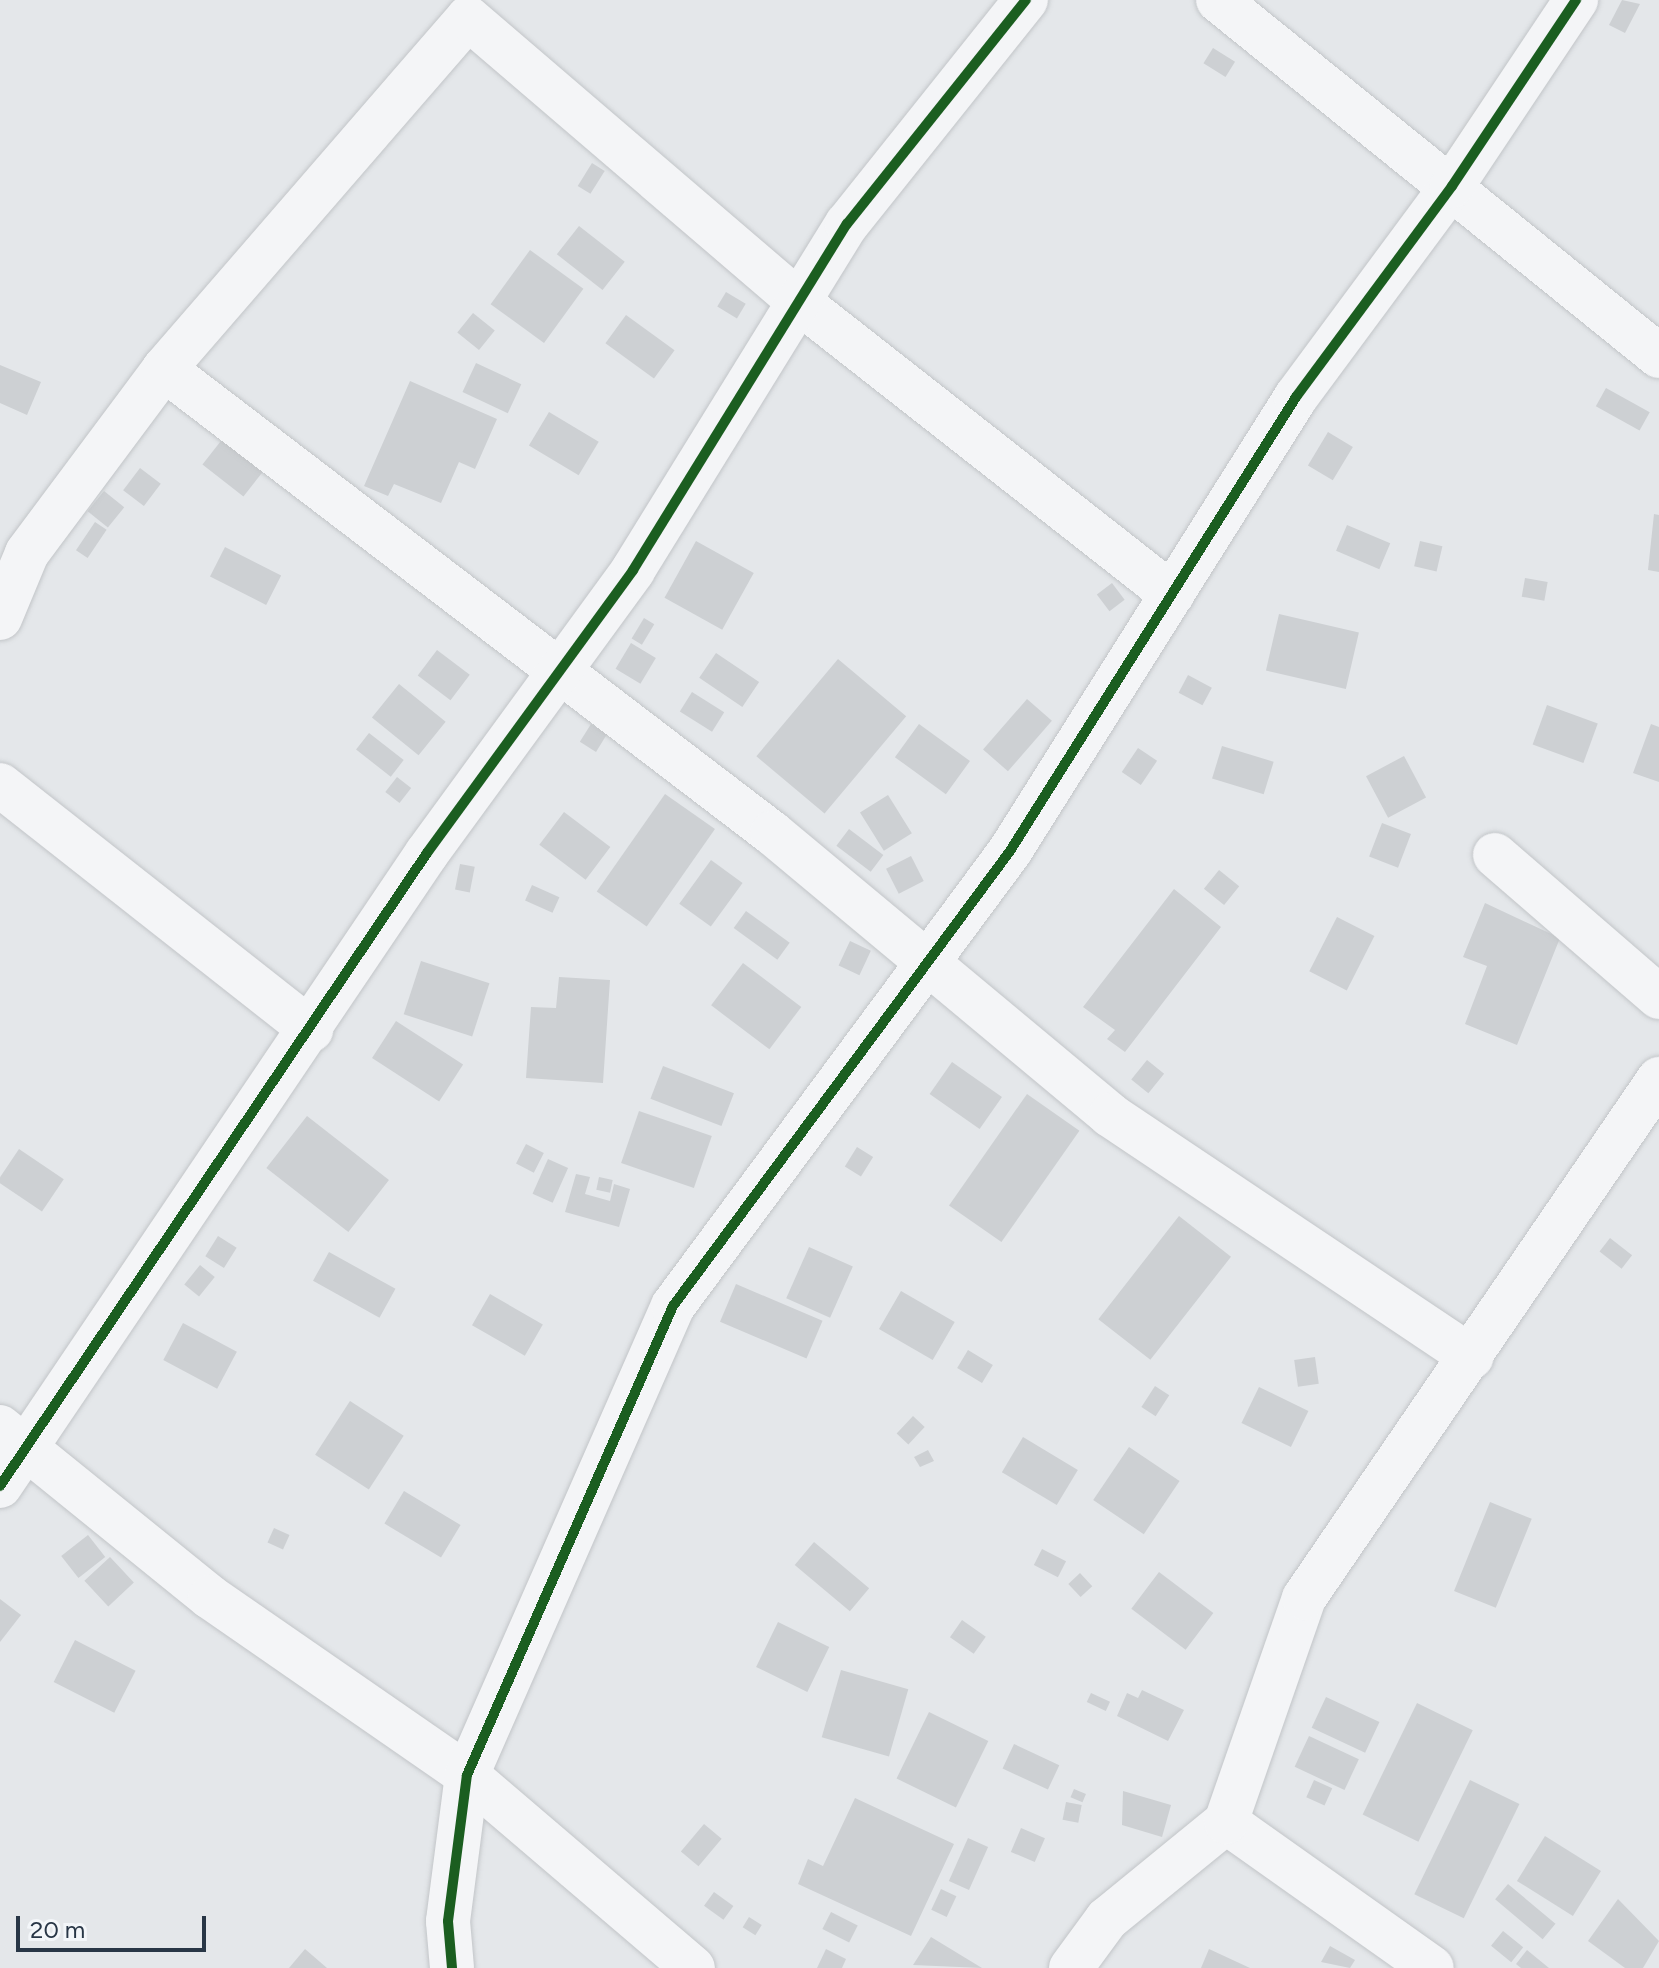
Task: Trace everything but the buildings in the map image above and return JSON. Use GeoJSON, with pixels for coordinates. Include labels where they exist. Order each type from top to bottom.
{"type":"FeatureCollection","features":[{"type":"Feature","properties":{"kind":"street"},"geometry":{"type":"LineString","coordinates":[[0,1486],[14,1438],[311,1030],[427,853],[633,570],[847,224],[1026,0]]}},
{"type":"Feature","properties":{"kind":"street"},"geometry":{"type":"LineString","coordinates":[[1218,0],[1659,356]]}},
{"type":"Feature","properties":{"kind":"street"},"geometry":{"type":"LineString","coordinates":[[452,1968],[448,1921],[467,1775],[673,1306],[1010,851],[1296,397],[1452,186],[1576,0]]}},
{"type":"Feature","properties":{"kind":"street"},"geometry":{"type":"LineString","coordinates":[[0,618],[27,553],[164,369],[468,18],[799,302],[1172,594]]}},
{"type":"Feature","properties":{"kind":"street"},"geometry":{"type":"LineString","coordinates":[[164,369],[557,675],[772,833],[1110,1115],[1471,1357]]}},
{"type":"Feature","properties":{"kind":"street"},"geometry":{"type":"LineString","coordinates":[[0,785],[311,1030]]}},
{"type":"Feature","properties":{"kind":"street"},"geometry":{"type":"LineString","coordinates":[[1495,855],[1659,997]]}},
{"type":"Feature","properties":{"kind":"street"},"geometry":{"type":"LineString","coordinates":[[1071,1968],[1107,1919],[1226,1822],[1304,1598],[1659,1079]]}},
{"type":"Feature","properties":{"kind":"street"},"geometry":{"type":"LineString","coordinates":[[14,1438],[210,1597],[467,1775],[693,1968]]}},
{"type":"Feature","properties":{"kind":"street"},"geometry":{"type":"LineString","coordinates":[[1226,1822],[1432,1968]]}},
{"type":"Feature","properties":{"kind":"cycle path"},"geometry":{"type":"LineString","coordinates":[[0,1486],[427,853],[633,570],[847,224],[1026,0]]}},
{"type":"Feature","properties":{"kind":"cycle path"},"geometry":{"type":"LineString","coordinates":[[452,1968],[448,1921],[467,1775],[673,1306],[1010,851],[1296,397],[1452,186],[1576,0]]}}]}
